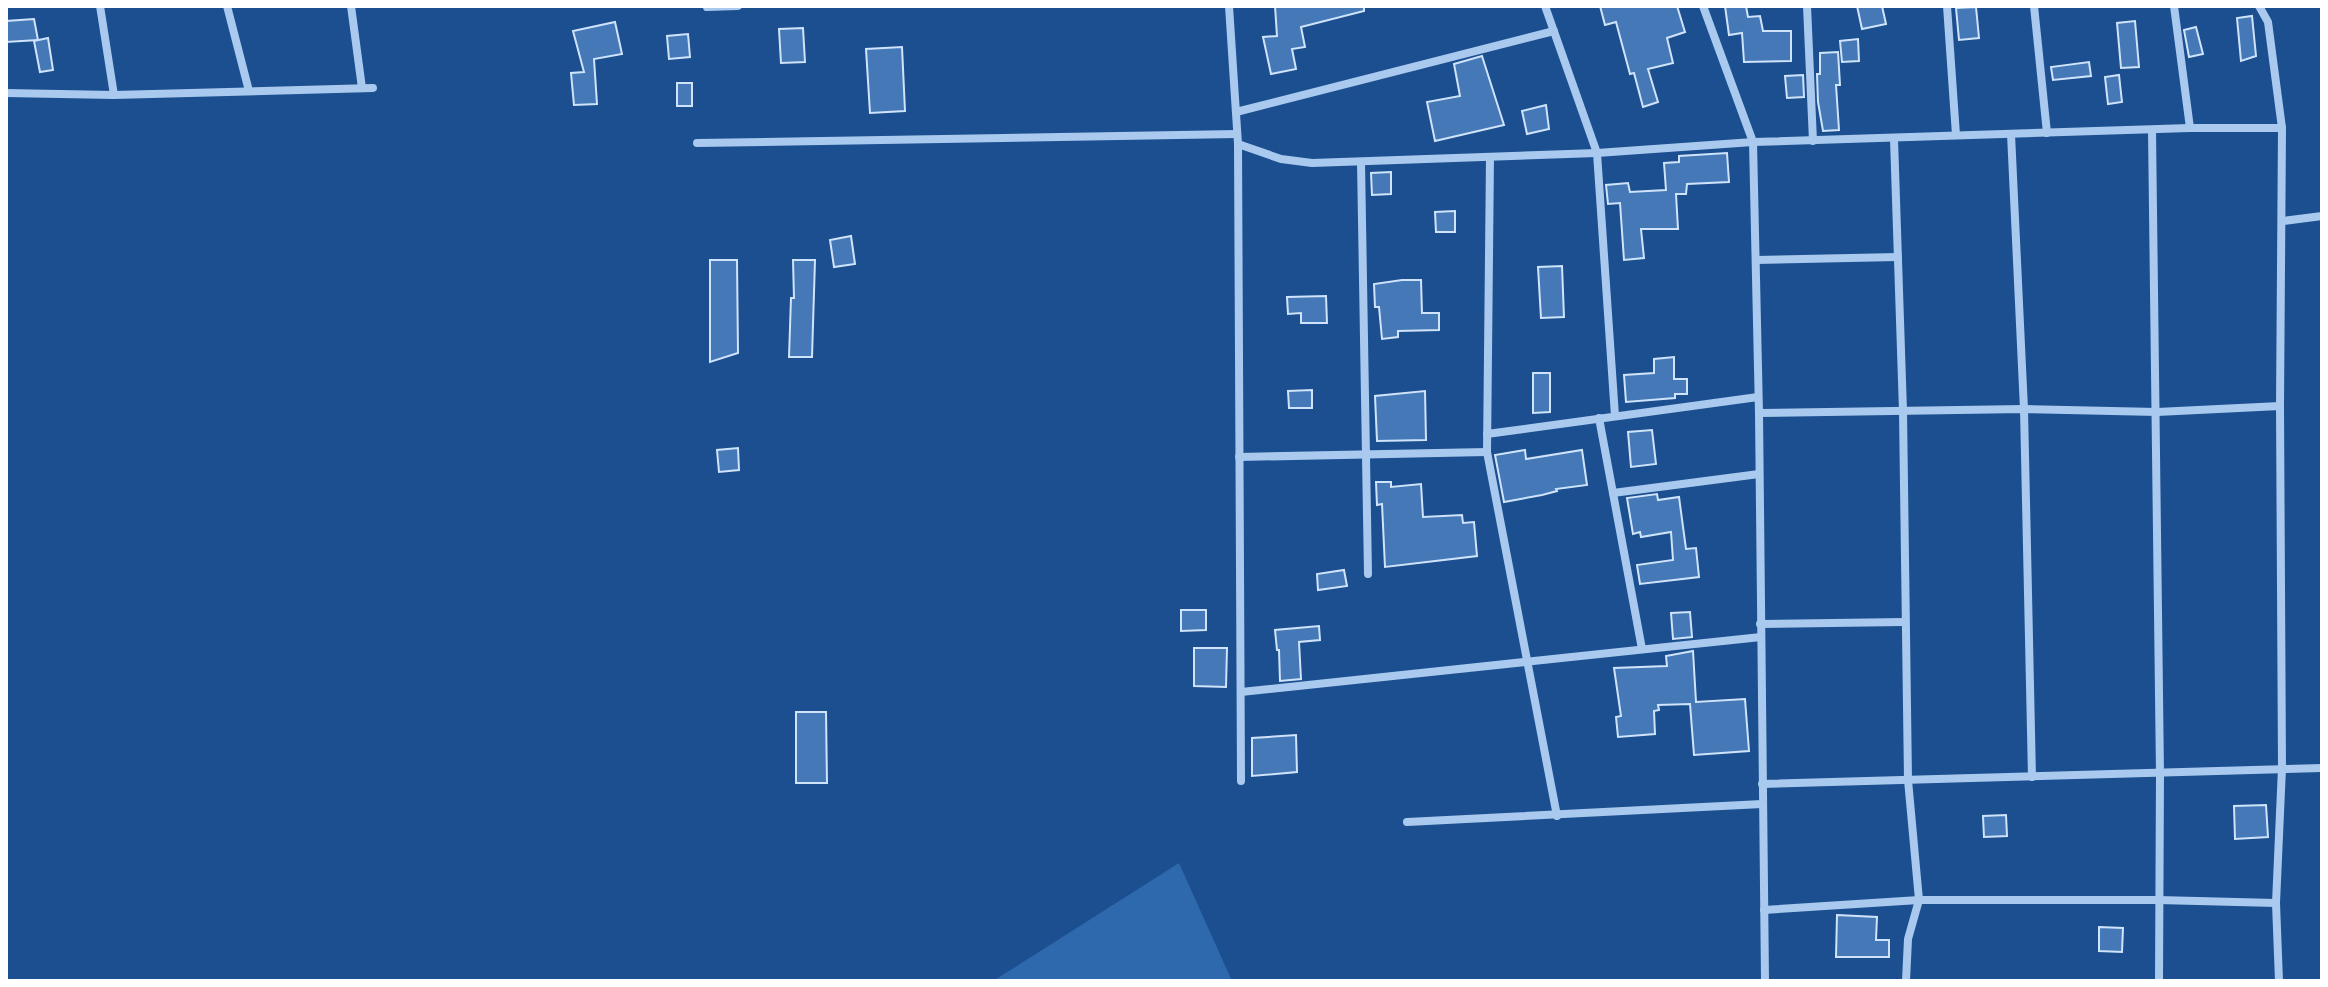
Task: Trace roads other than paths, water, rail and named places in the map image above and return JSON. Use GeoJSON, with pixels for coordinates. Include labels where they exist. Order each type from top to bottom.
{"type":"FeatureCollection","features":[{"type":"Feature","properties":{"kind":"street"},"geometry":{"type":"LineString","coordinates":[[100,6],[114,95]]}},
{"type":"Feature","properties":{"kind":"street"},"geometry":{"type":"LineString","coordinates":[[227,6],[249,91]]}},
{"type":"Feature","properties":{"kind":"street"},"geometry":{"type":"LineString","coordinates":[[351,6],[362,88]]}},
{"type":"Feature","properties":{"kind":"street"},"geometry":{"type":"LineString","coordinates":[[707,7],[738,6]]}},
{"type":"Feature","properties":{"kind":"street"},"geometry":{"type":"LineString","coordinates":[[1229,6],[1238,139],[1241,781]]}},
{"type":"Feature","properties":{"kind":"street"},"geometry":{"type":"LineString","coordinates":[[1545,6],[1597,153],[1615,416]]}},
{"type":"Feature","properties":{"kind":"street"},"geometry":{"type":"LineString","coordinates":[[1703,6],[1753,142],[1765,981]]}},
{"type":"Feature","properties":{"kind":"street"},"geometry":{"type":"LineString","coordinates":[[1807,6],[1813,141]]}},
{"type":"Feature","properties":{"kind":"street"},"geometry":{"type":"LineString","coordinates":[[1947,6],[1956,135]]}},
{"type":"Feature","properties":{"kind":"street"},"geometry":{"type":"LineString","coordinates":[[2034,6],[2047,133]]}},
{"type":"Feature","properties":{"kind":"street"},"geometry":{"type":"LineString","coordinates":[[2174,6],[2190,128]]}},
{"type":"Feature","properties":{"kind":"street"},"geometry":{"type":"LineString","coordinates":[[2259,6],[2268,22],[2282,128],[2282,768],[2276,903],[2279,981]]}},
{"type":"Feature","properties":{"kind":"street"},"geometry":{"type":"LineString","coordinates":[[1236,112],[1554,31]]}},
{"type":"Feature","properties":{"kind":"street"},"geometry":{"type":"LineString","coordinates":[[6,93],[114,95],[373,88]]}},
{"type":"Feature","properties":{"kind":"street"},"geometry":{"type":"LineString","coordinates":[[697,143],[1238,139],[1293,162],[1361,162],[1597,153],[1753,142],[2190,128],[2282,128]]}},
{"type":"Feature","properties":{"kind":"street"},"geometry":{"type":"LineString","coordinates":[[2152,130],[2160,774],[2159,981]]}},
{"type":"Feature","properties":{"kind":"street"},"geometry":{"type":"LineString","coordinates":[[2011,134],[2024,409],[2032,777]]}},
{"type":"Feature","properties":{"kind":"street"},"geometry":{"type":"LineString","coordinates":[[1894,139],[1903,411],[1908,780],[1919,900],[1908,939],[1906,981]]}},
{"type":"Feature","properties":{"kind":"street"},"geometry":{"type":"LineString","coordinates":[[1490,157],[1487,452],[1557,816]]}},
{"type":"Feature","properties":{"kind":"street"},"geometry":{"type":"LineString","coordinates":[[1361,162],[1368,574]]}},
{"type":"Feature","properties":{"kind":"street"},"geometry":{"type":"LineString","coordinates":[[2283,221],[2322,216]]}},
{"type":"Feature","properties":{"kind":"street"},"geometry":{"type":"LineString","coordinates":[[1756,260],[1898,257]]}},
{"type":"Feature","properties":{"kind":"street"},"geometry":{"type":"LineString","coordinates":[[1487,434],[1758,397]]}},
{"type":"Feature","properties":{"kind":"street"},"geometry":{"type":"LineString","coordinates":[[1759,413],[2024,409],[2157,412],[2280,406]]}},
{"type":"Feature","properties":{"kind":"street"},"geometry":{"type":"LineString","coordinates":[[1599,418],[1642,649]]}},
{"type":"Feature","properties":{"kind":"street"},"geometry":{"type":"LineString","coordinates":[[1239,457],[1487,452]]}},
{"type":"Feature","properties":{"kind":"street"},"geometry":{"type":"LineString","coordinates":[[1613,493],[1759,474]]}},
{"type":"Feature","properties":{"kind":"street"},"geometry":{"type":"LineString","coordinates":[[1760,624],[1904,622]]}},
{"type":"Feature","properties":{"kind":"street"},"geometry":{"type":"LineString","coordinates":[[1241,692],[1761,637]]}},
{"type":"Feature","properties":{"kind":"street"},"geometry":{"type":"LineString","coordinates":[[1762,784],[2322,768]]}},
{"type":"Feature","properties":{"kind":"street"},"geometry":{"type":"LineString","coordinates":[[1407,822],[1762,804]]}},
{"type":"Feature","properties":{"kind":"street"},"geometry":{"type":"LineString","coordinates":[[1764,910],[1919,900],[2276,903]]}}]}
